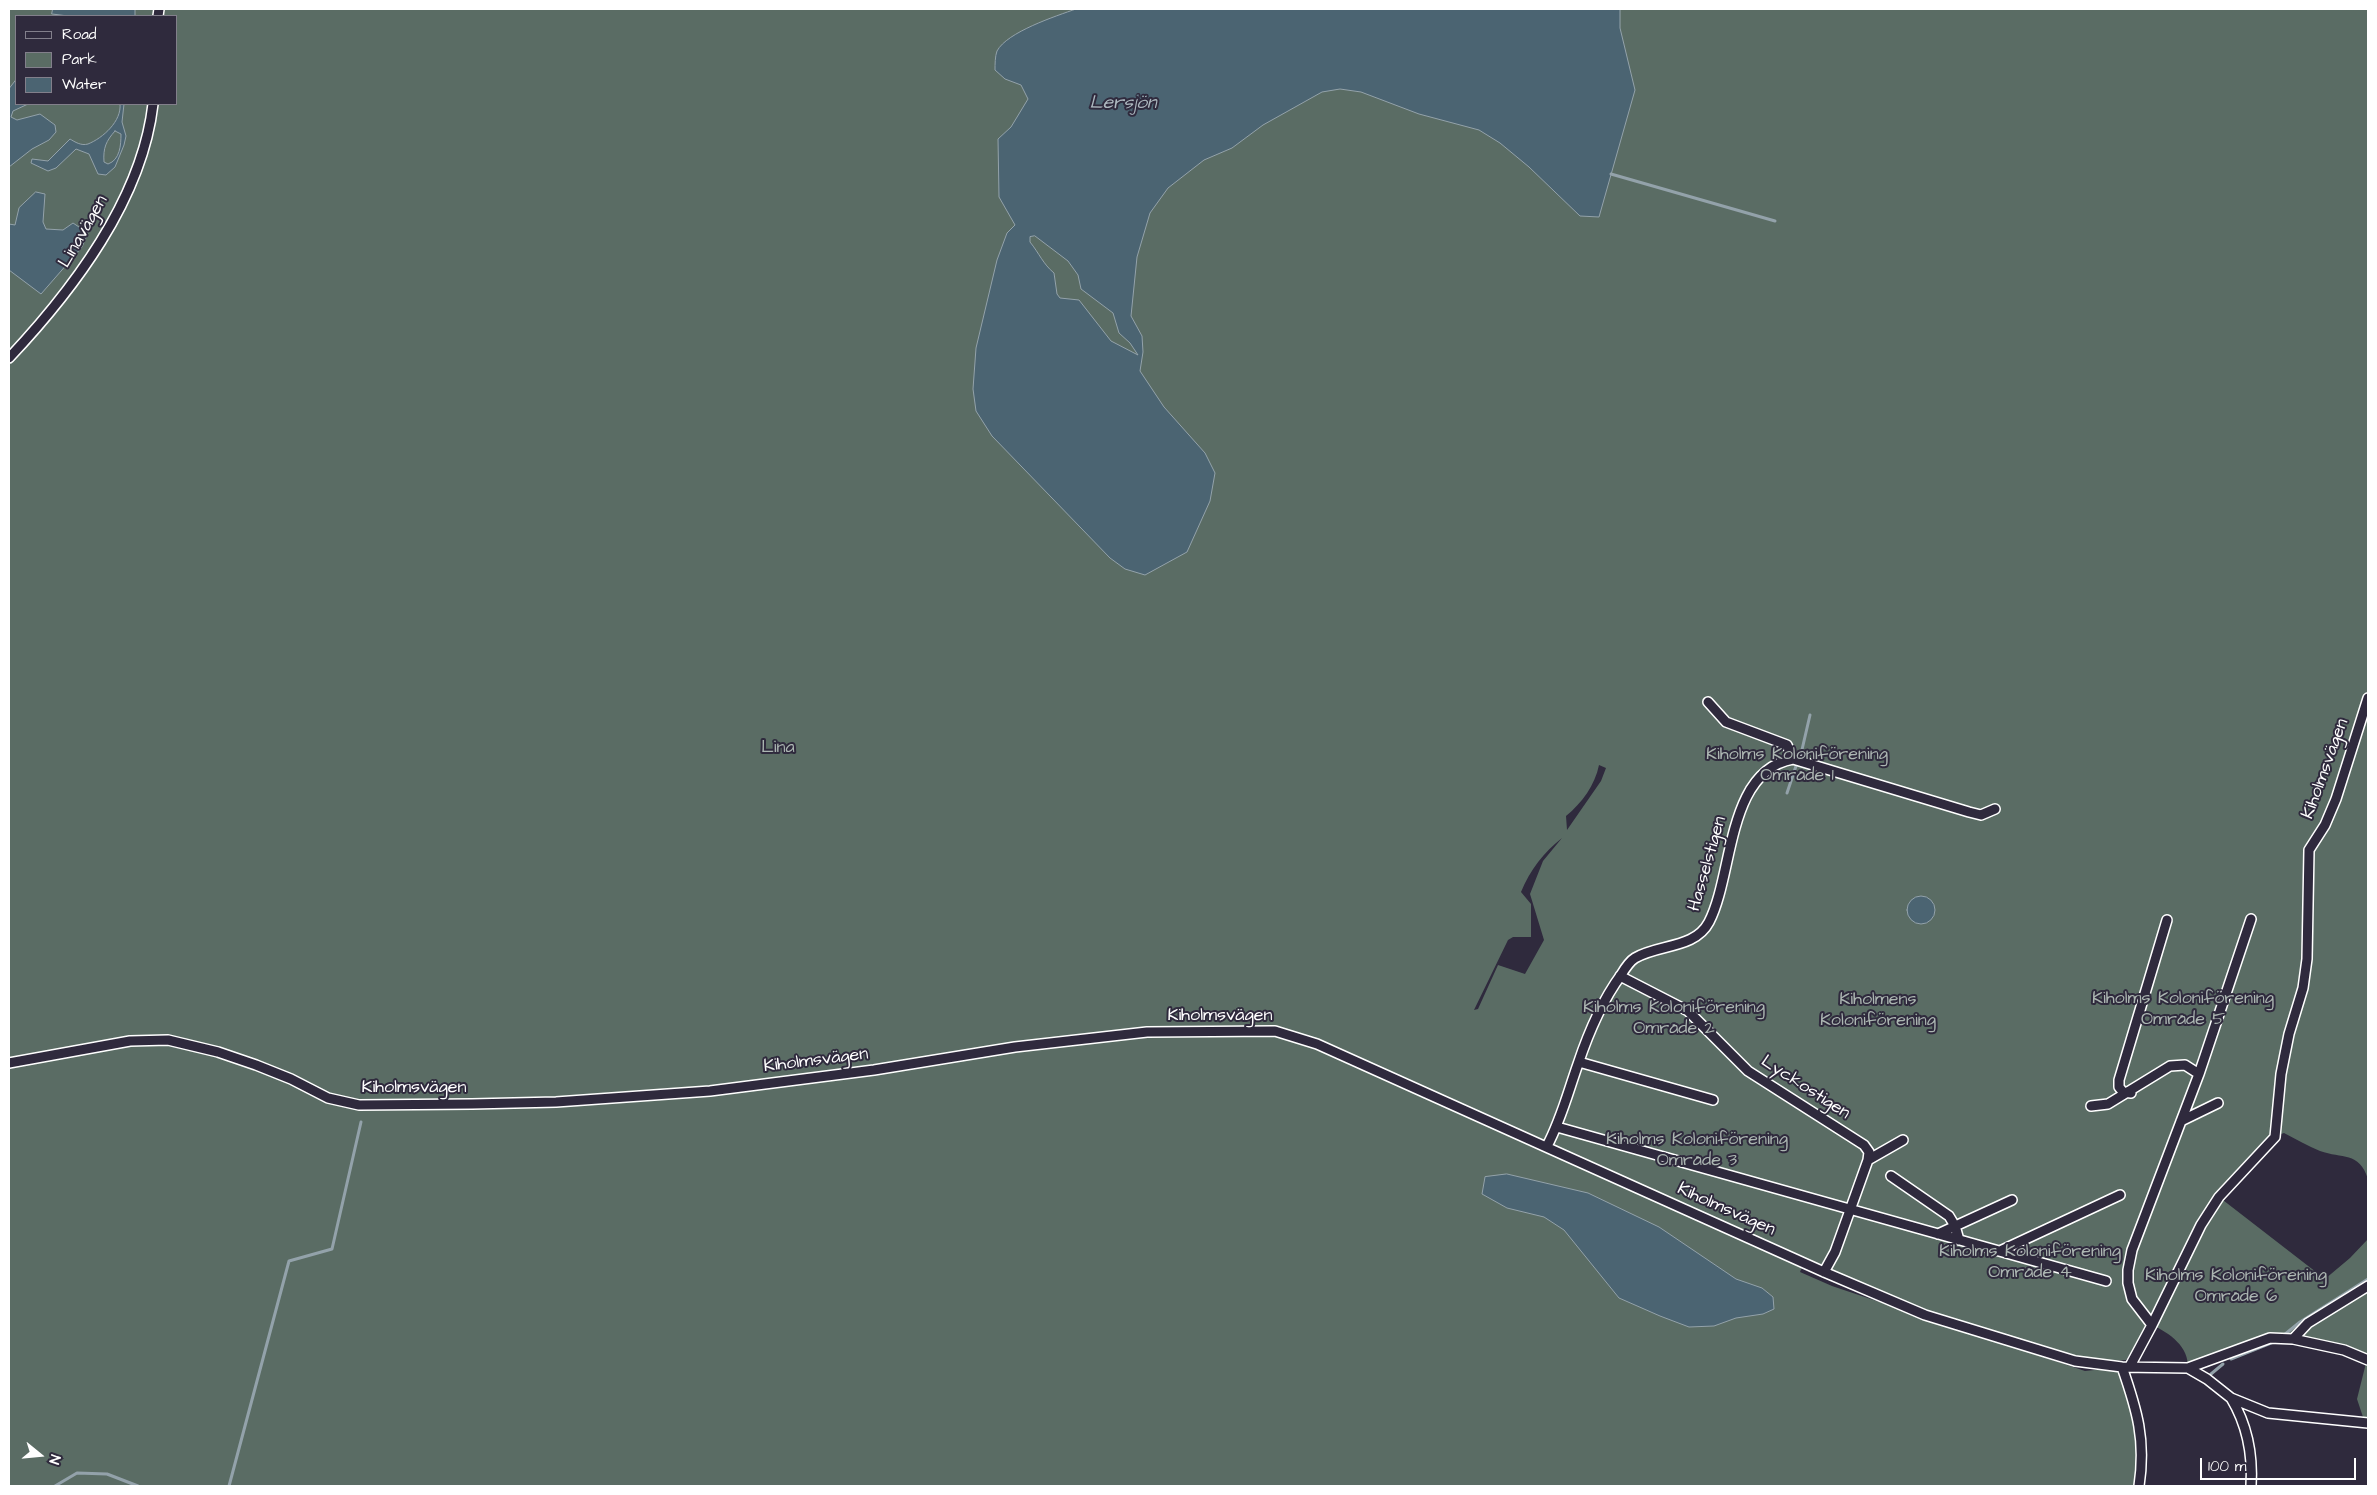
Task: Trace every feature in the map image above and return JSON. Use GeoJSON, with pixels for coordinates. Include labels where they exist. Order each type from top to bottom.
{"type":"FeatureCollection","features":[{"type":"Feature","properties":{"kind":"street","name":"Linavägen"},"geometry":{"type":"LineString","coordinates":[[9,358],[51,313],[81,272],[106,231],[139,163],[153,105]]}},
{"type":"Feature","properties":{"kind":"street","name":"Kiholmsvägen"},"geometry":{"type":"LineString","coordinates":[[2152,1325],[2201,1225],[2219,1197],[2275,1137],[2281,1074],[2289,1034],[2303,988],[2307,959],[2309,850],[2325,825],[2336,800],[2368,698]]}},
{"type":"Feature","properties":{"kind":"street"},"geometry":{"type":"LineString","coordinates":[[1708,702],[1726,722],[1787,745],[1793,759],[1981,815],[1995,809]]}},
{"type":"Feature","properties":{"kind":"street","name":"Hasselstigen"},"geometry":{"type":"LineString","coordinates":[[1547,1146],[1557,1126],[1578,1062],[1597,1018],[1620,976],[1634,959],[1650,952],[1682,944],[1697,935],[1708,924],[1719,896],[1740,813],[1751,787],[1772,767],[1793,759]]}},
{"type":"Feature","properties":{"kind":"street"},"geometry":{"type":"LineString","coordinates":[[2139,1486],[2143,1449],[2142,1433],[2126,1367],[2152,1325],[2132,1299],[2128,1283],[2128,1270],[2132,1250],[2199,1074],[2251,919]]}},
{"type":"Feature","properties":{"kind":"street"},"geometry":{"type":"LineString","coordinates":[[2131,1092],[2124,1092],[2119,1087],[2120,1080],[2167,920]]}},
{"type":"Feature","properties":{"kind":"street","name":"Lyckostigen"},"geometry":{"type":"LineString","coordinates":[[1620,976],[1688,1011],[1748,1071],[1864,1145],[1870,1152],[1868,1160]]}},
{"type":"Feature","properties":{"kind":"street","name":"Kiholmsvägen"},"geometry":{"type":"LineString","coordinates":[[9,1063],[130,1041],[168,1040],[218,1052],[256,1065],[328,1098],[359,1106],[472,1104],[566,1101],[710,1091],[874,1070],[1015,1047],[1147,1032],[1275,1031],[1317,1044],[1824,1272],[1934,1318],[2075,1361],[2126,1367],[2188,1368],[2207,1379],[2231,1398],[2268,1413],[2368,1424]]}},
{"type":"Feature","properties":{"kind":"street"},"geometry":{"type":"LineString","coordinates":[[1578,1062],[1713,1100]]}},
{"type":"Feature","properties":{"kind":"street"},"geometry":{"type":"LineString","coordinates":[[2091,1106],[2108,1104],[2131,1092],[2170,1066],[2185,1065],[2199,1074]]}},
{"type":"Feature","properties":{"kind":"street"},"geometry":{"type":"LineString","coordinates":[[2181,1121],[2218,1104]]}},
{"type":"Feature","properties":{"kind":"street"},"geometry":{"type":"LineString","coordinates":[[1557,1126],[2106,1281]]}},
{"type":"Feature","properties":{"kind":"street"},"geometry":{"type":"LineString","coordinates":[[1824,1272],[1835,1252],[1868,1160],[1903,1140]]}},
{"type":"Feature","properties":{"kind":"street"},"geometry":{"type":"LineString","coordinates":[[1891,1176],[1949,1216],[1955,1226],[1959,1240]]}},
{"type":"Feature","properties":{"kind":"street"},"geometry":{"type":"LineString","coordinates":[[1999,1251],[2120,1195]]}},
{"type":"Feature","properties":{"kind":"street"},"geometry":{"type":"LineString","coordinates":[[1938,1234],[2012,1200]]}},
{"type":"Feature","properties":{"kind":"street"},"geometry":{"type":"LineString","coordinates":[[2293,1338],[2308,1323],[2368,1286]]}},
{"type":"Feature","properties":{"kind":"street"},"geometry":{"type":"LineString","coordinates":[[2188,1368],[2270,1338],[2293,1338],[2344,1350],[2368,1360]]}},
{"type":"Feature","properties":{"kind":"street"},"geometry":{"type":"LineString","coordinates":[[2231,1398],[2243,1418],[2249,1438],[2251,1486]]}},
{"type":"Feature","properties":{"kind":"green space","name":"Lina"},"geometry":{"type":"Polygon","coordinates":[[[9,9],[2368,9],[2368,1179],[2360,1164],[2355,1160],[2320,1151],[2284,1133],[2269,1138],[2219,1197],[2325,1279],[2350,1258],[2368,1239],[2368,1423],[2365,1423],[2357,1399],[2367,1359],[2278,1337],[2188,1368],[2182,1347],[2172,1337],[2152,1325],[2126,1360],[2097,1362],[1925,1310],[1805,1260],[1800,1272],[1832,1286],[2085,1371],[2122,1367],[2136,1408],[2139,1486],[9,1486],[9,9]],[[1599,765],[1587,793],[1566,816],[1567,830],[1601,781],[1606,768],[1599,765]],[[1562,838],[1543,855],[1521,892],[1531,904],[1531,937],[1513,937],[1508,940],[1474,1010],[1478,1009],[1498,965],[1525,974],[1544,940],[1530,894],[1543,861],[1562,838]],[[1560,1099],[1549,1131],[1554,1132],[1565,1101],[1560,1099]]]}},
{"type":"Feature","properties":{"kind":"water"},"geometry":{"type":"Polygon","coordinates":[[[53,9],[135,9],[135,15],[52,14],[53,9]]]}},
{"type":"Feature","properties":{"kind":"water","name":"Lersjön"},"geometry":{"type":"Polygon","coordinates":[[[1076,9],[1620,9],[1620,28],[1635,90],[1599,217],[1580,216],[1529,167],[1500,143],[1479,130],[1419,114],[1361,92],[1340,89],[1322,92],[1263,125],[1232,148],[1204,160],[1168,188],[1150,213],[1137,257],[1131,316],[1142,336],[1143,352],[1140,371],[1164,407],[1205,453],[1215,473],[1210,501],[1187,552],[1145,575],[1125,569],[1110,558],[992,436],[976,411],[973,389],[976,348],[997,260],[1007,233],[1015,225],[999,197],[998,139],[1011,127],[1028,99],[1021,85],[1005,79],[995,70],[996,53],[1002,44],[1021,31],[1076,9]],[[1035,236],[1030,237],[1030,242],[1054,273],[1057,294],[1060,298],[1079,300],[1111,341],[1138,355],[1130,343],[1119,333],[1113,313],[1081,289],[1078,275],[1068,261],[1035,236]]]}},
{"type":"Feature","properties":{"kind":"water"},"geometry":{"type":"Polygon","coordinates":[[[15,81],[15,105],[26,105],[13,111],[11,117],[17,120],[40,114],[55,125],[56,132],[49,140],[32,149],[9,167],[9,89],[15,81]]]}},
{"type":"Feature","properties":{"kind":"water"},"geometry":{"type":"Polygon","coordinates":[[[120,105],[124,105],[122,122],[126,136],[124,145],[115,167],[106,175],[98,174],[89,154],[76,149],[56,168],[48,171],[31,163],[32,159],[48,161],[70,139],[78,143],[88,144],[100,138],[115,123],[120,105]],[[115,131],[106,145],[104,162],[108,164],[112,162],[117,156],[121,134],[115,131]]]}},
{"type":"Feature","properties":{"kind":"water"},"geometry":{"type":"Polygon","coordinates":[[[36,192],[45,194],[43,222],[46,229],[63,230],[73,223],[88,233],[82,247],[41,294],[9,270],[9,224],[15,225],[19,208],[36,192]]]}},
{"type":"Feature","properties":{"kind":"water"},"geometry":{"type":"Polygon","coordinates":[[[1921,896],[1931,900],[1935,910],[1931,920],[1921,924],[1911,920],[1907,910],[1911,900],[1921,896]]]}},
{"type":"Feature","properties":{"kind":"water"},"geometry":{"type":"Polygon","coordinates":[[[1507,1174],[1588,1193],[1659,1227],[1736,1279],[1762,1288],[1773,1297],[1774,1309],[1763,1314],[1736,1318],[1714,1326],[1689,1327],[1619,1298],[1564,1230],[1544,1217],[1507,1208],[1482,1194],[1485,1177],[1507,1174]]]}},
{"type":"Feature","properties":{"kind":"waterway"},"geometry":{"type":"LineString","coordinates":[[1611,174],[1775,221]]}},
{"type":"Feature","properties":{"kind":"waterway"},"geometry":{"type":"LineString","coordinates":[[1801,754],[1810,715]]}},
{"type":"Feature","properties":{"kind":"waterway"},"geometry":{"type":"LineString","coordinates":[[1787,793],[1797,763]]}},
{"type":"Feature","properties":{"kind":"waterway"},"geometry":{"type":"LineString","coordinates":[[229,1486],[289,1261],[332,1249],[361,1122]]}},
{"type":"Feature","properties":{"kind":"waterway"},"geometry":{"type":"LineString","coordinates":[[2284,1335],[2300,1322],[2368,1279]]}},
{"type":"Feature","properties":{"kind":"waterway"},"geometry":{"type":"LineString","coordinates":[[2231,1359],[2276,1341]]}},
{"type":"Feature","properties":{"kind":"waterway"},"geometry":{"type":"LineString","coordinates":[[2211,1374],[2223,1364]]}},
{"type":"Feature","properties":{"kind":"waterway"},"geometry":{"type":"LineString","coordinates":[[55,1486],[77,1473],[107,1474],[138,1486]]}},
{"type":"Feature","properties":{"kind":"park label","name":"Kiholms Koloniförening Område 1"},"geometry":{"type":"Point","coordinates":[1797,765]}},
{"type":"Feature","properties":{"kind":"park label","name":"Kiholms Koloniförening Område 5"},"geometry":{"type":"Point","coordinates":[2183,1009]}},
{"type":"Feature","properties":{"kind":"park label","name":"Kiholmens Koloniförening"},"geometry":{"type":"Point","coordinates":[1878,1010]}},
{"type":"Feature","properties":{"kind":"park label","name":"Kiholms Koloniförening Område 2"},"geometry":{"type":"Point","coordinates":[1674,1018]}},
{"type":"Feature","properties":{"kind":"park label","name":"Kiholms Koloniförening Område 3"},"geometry":{"type":"Point","coordinates":[1697,1150]}},
{"type":"Feature","properties":{"kind":"park label","name":"Kiholms Koloniförening Område 4"},"geometry":{"type":"Point","coordinates":[2030,1262]}},
{"type":"Feature","properties":{"kind":"park label","name":"Kiholms Koloniförening Område 6"},"geometry":{"type":"Point","coordinates":[2236,1286]}}]}
